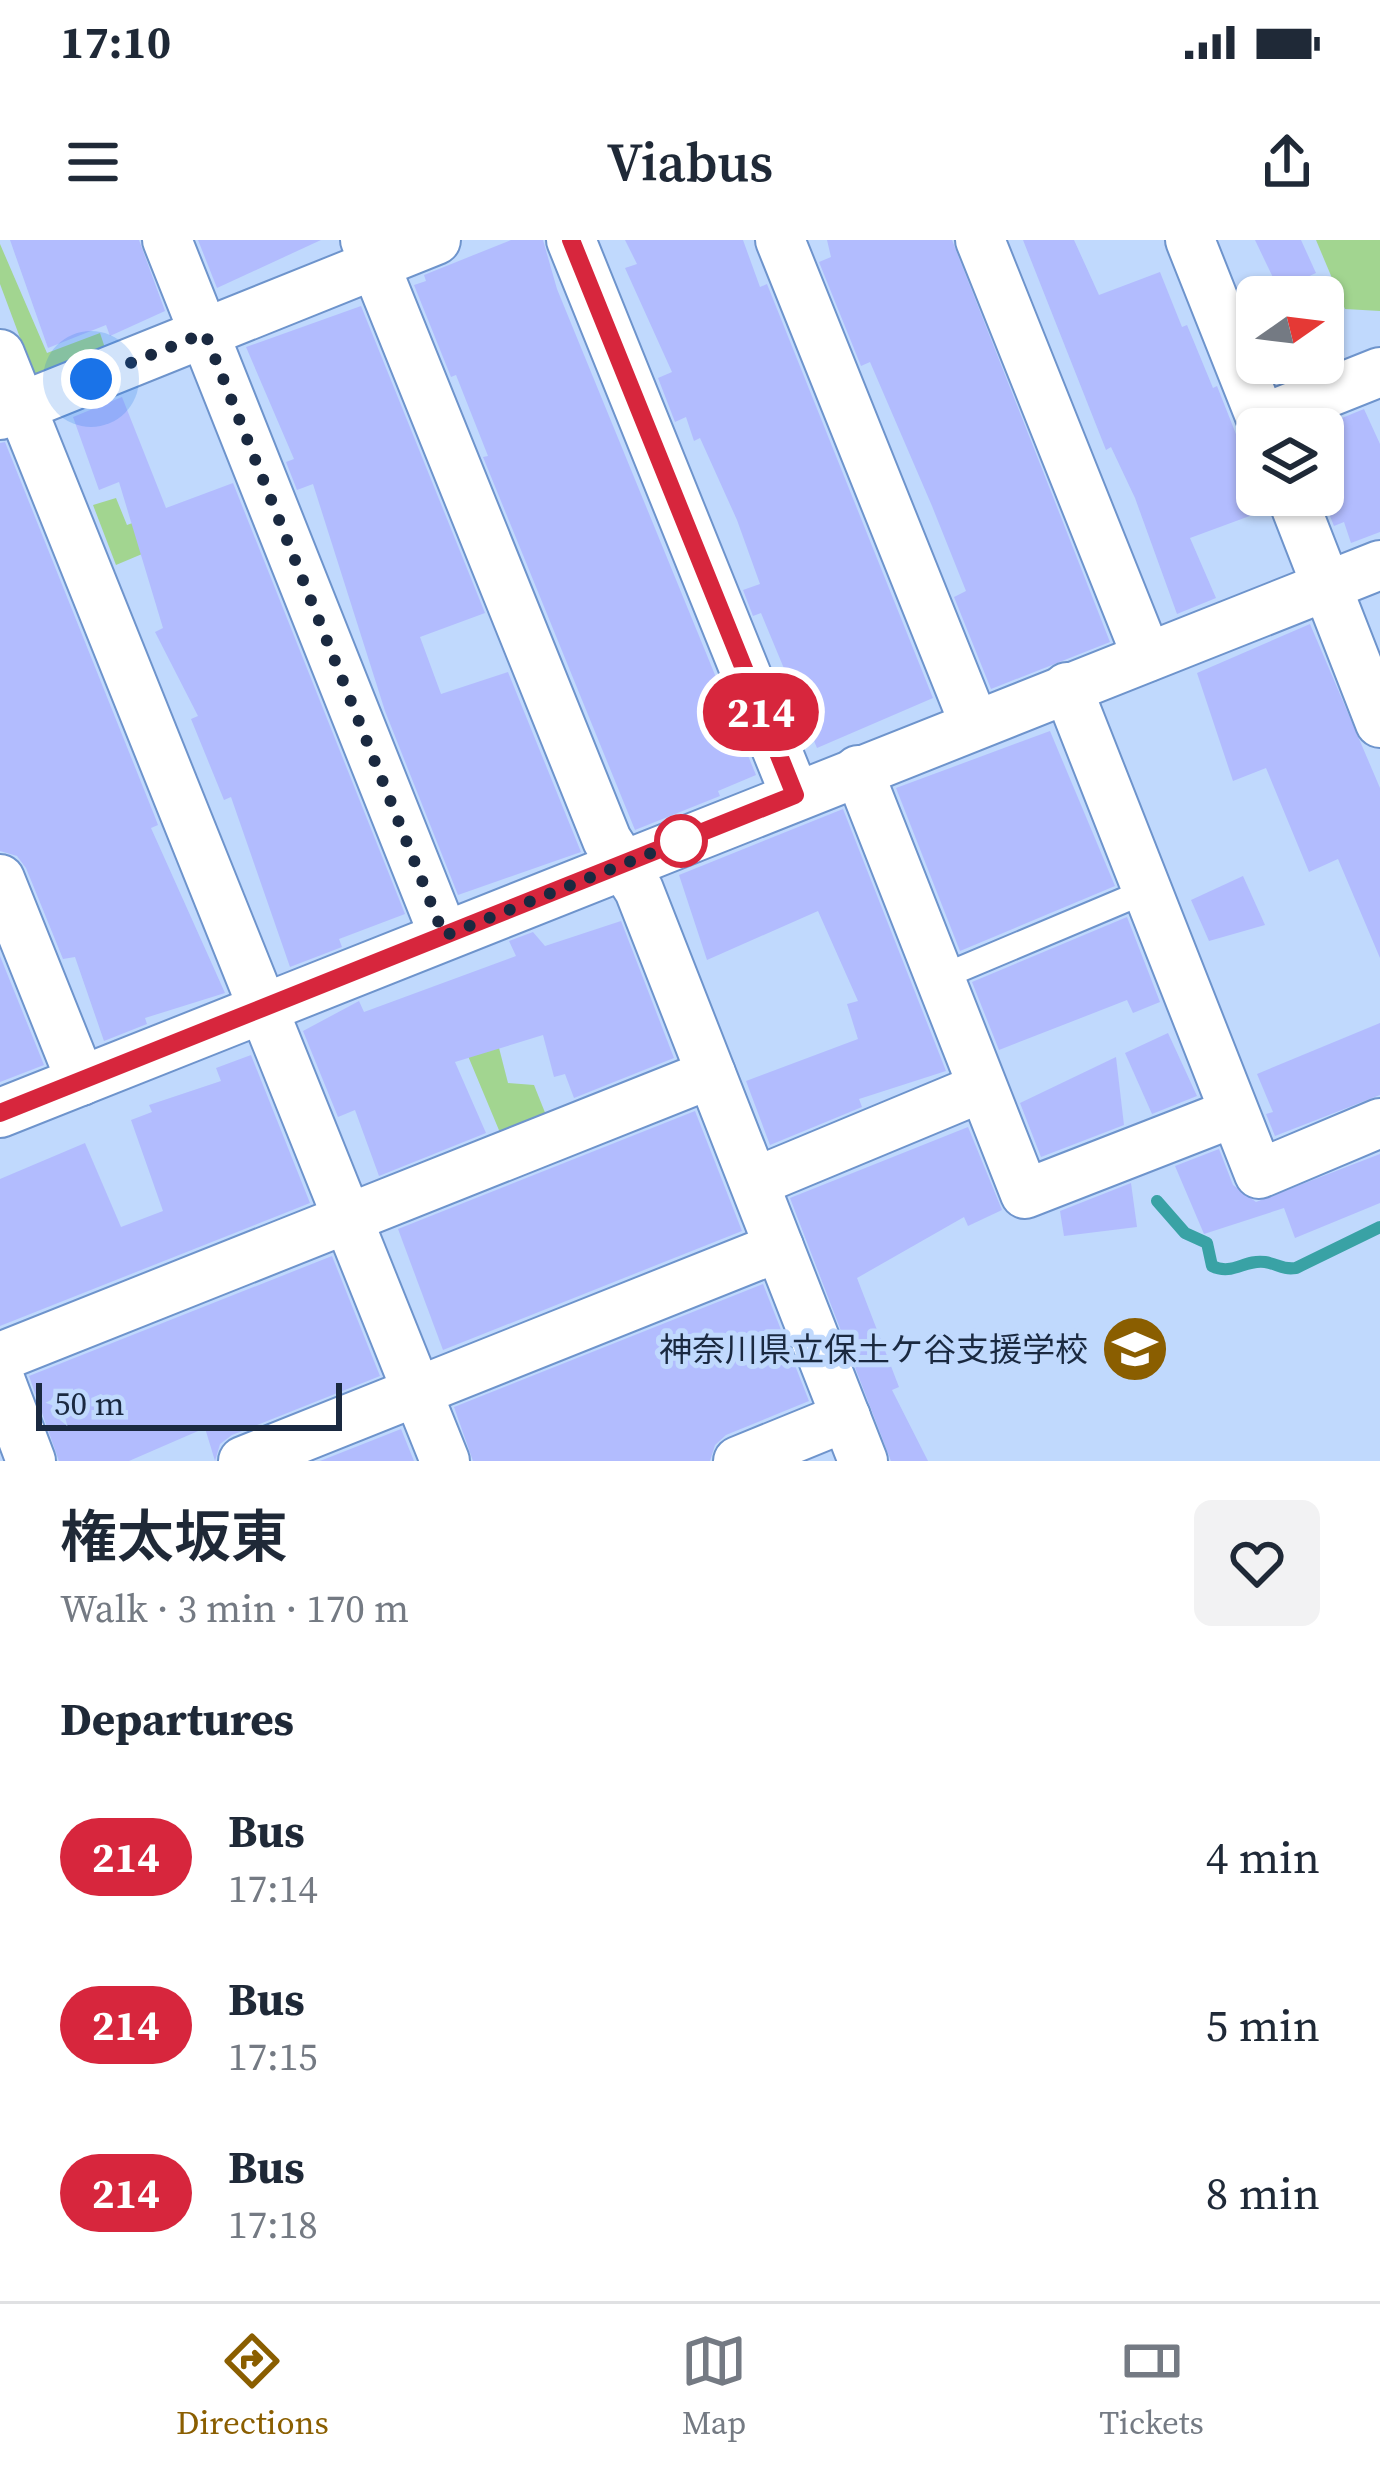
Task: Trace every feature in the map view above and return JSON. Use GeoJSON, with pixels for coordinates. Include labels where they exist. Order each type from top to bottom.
{"type":"FeatureCollection","features":[{"type":"Feature","properties":{"kind":"street"},"geometry":{"type":"LineString","coordinates":[[167,240],[444,936]]}},
{"type":"Feature","properties":{"kind":"street"},"geometry":{"type":"LineString","coordinates":[[10,411],[205,333],[370,252],[436,240]]}},
{"type":"Feature","properties":{"kind":"street"},"geometry":{"type":"LineString","coordinates":[[571,240],[795,795]]}},
{"type":"Feature","properties":{"kind":"street"},"geometry":{"type":"LineString","coordinates":[[780,240],[974,723]]}},
{"type":"Feature","properties":{"kind":"street"},"geometry":{"type":"LineString","coordinates":[[980,240],[1147,657]]}},
{"type":"Feature","properties":{"kind":"street"},"geometry":{"type":"LineString","coordinates":[[1190,240],[1257,408]]}},
{"type":"Feature","properties":{"kind":"street"},"geometry":{"type":"LineString","coordinates":[[370,252],[608,840],[625,864],[711,1074],[855,1439],[738,1461]]}},
{"type":"Feature","properties":{"kind":"street"},"geometry":{"type":"LineString","coordinates":[[0,354],[10,411],[266,1006],[445,1461]]}},
{"type":"Feature","properties":{"kind":"street"},"geometry":{"type":"LineString","coordinates":[[1299,408],[1380,372]]}},
{"type":"Feature","properties":{"kind":"street"},"geometry":{"type":"LineString","coordinates":[[1300,516],[1380,723]]}},
{"type":"Feature","properties":{"kind":"street"},"geometry":{"type":"LineString","coordinates":[[0,1113],[1380,565]]}},
{"type":"Feature","properties":{"kind":"street"},"geometry":{"type":"LineString","coordinates":[[1067,687],[1259,1174],[1380,1124]]}},
{"type":"Feature","properties":{"kind":"street"},"geometry":{"type":"LineString","coordinates":[[857,770],[1025,1194],[1233,1113]]}},
{"type":"Feature","properties":{"kind":"street"},"geometry":{"type":"LineString","coordinates":[[0,879],[81,1081]]}},
{"type":"Feature","properties":{"kind":"street"},"geometry":{"type":"LineString","coordinates":[[0,1358],[711,1074]]}},
{"type":"Feature","properties":{"kind":"street"},"geometry":{"type":"LineString","coordinates":[[755,1182],[981,1088]]}},
{"type":"Feature","properties":{"kind":"street"},"geometry":{"type":"LineString","coordinates":[[243,1461],[779,1247]]}},
{"type":"Feature","properties":{"kind":"street"},"geometry":{"type":"LineString","coordinates":[[0,1379],[32,1461]]}},
{"type":"Feature","properties":{"kind":"lane"},"geometry":{"type":"LineString","coordinates":[[937,979],[1146,890]]}},
{"type":"Feature","properties":{"kind":"green space"},"geometry":{"type":"Polygon","coordinates":[[[1316,240],[1380,240],[1380,311],[1345,309],[1344,276],[1331,276],[1316,240]]]}},
{"type":"Feature","properties":{"kind":"green space"},"geometry":{"type":"Polygon","coordinates":[[[0,244],[47,353],[100,333],[106,351],[35,378],[0,284],[0,244]]]}},
{"type":"Feature","properties":{"kind":"green space"},"geometry":{"type":"Polygon","coordinates":[[[116,498],[127,525],[168,510],[180,538],[116,565],[93,505],[116,498]]]}},
{"type":"Feature","properties":{"kind":"green space"},"geometry":{"type":"Polygon","coordinates":[[[498,1044],[508,1083],[534,1085],[546,1115],[501,1135],[468,1056],[498,1044]]]}},
{"type":"Feature","properties":{"kind":"building"},"geometry":{"type":"Polygon","coordinates":[[[10,240],[139,240],[165,311],[110,336],[106,325],[48,348],[10,240]]]}},
{"type":"Feature","properties":{"kind":"building"},"geometry":{"type":"Polygon","coordinates":[[[198,240],[321,240],[217,288],[198,240]]]}},
{"type":"Feature","properties":{"kind":"building"},"geometry":{"type":"Polygon","coordinates":[[[511,240],[543,240],[557,289],[756,775],[718,791],[720,796],[635,830],[483,457],[488,456],[456,375],[451,377],[414,285],[426,281],[424,275],[511,240]]]}},
{"type":"Feature","properties":{"kind":"building"},"geometry":{"type":"Polygon","coordinates":[[[625,240],[743,240],[760,287],[767,284],[933,698],[817,748],[761,613],[753,616],[743,590],[760,584],[737,520],[700,438],[694,441],[686,417],[675,422],[658,378],[672,372],[625,268],[637,264],[625,240]]]}},
{"type":"Feature","properties":{"kind":"building"},"geometry":{"type":"Polygon","coordinates":[[[827,240],[952,240],[1110,642],[991,689],[954,597],[966,591],[932,506],[870,362],[861,366],[819,262],[831,257],[827,240]]]}},
{"type":"Feature","properties":{"kind":"building"},"geometry":{"type":"Polygon","coordinates":[[[1023,240],[1074,240],[1099,295],[1160,272],[1236,434],[1236,516],[1250,516],[1190,538],[1216,598],[1177,614],[1135,498],[1111,447],[1106,450],[1023,240]]]}},
{"type":"Feature","properties":{"kind":"building"},"geometry":{"type":"Polygon","coordinates":[[[1255,240],[1301,240],[1316,273],[1272,276],[1255,240]]]}},
{"type":"Feature","properties":{"kind":"building"},"geometry":{"type":"Polygon","coordinates":[[[361,306],[485,613],[420,637],[441,694],[508,672],[581,852],[458,895],[385,711],[313,484],[297,490],[286,462],[294,459],[246,347],[361,306]]]}},
{"type":"Feature","properties":{"kind":"building"},"geometry":{"type":"Polygon","coordinates":[[[122,397],[166,508],[233,483],[405,914],[339,939],[342,947],[290,967],[231,797],[224,800],[191,719],[198,716],[155,632],[163,628],[119,482],[99,490],[73,417],[122,397]]]}},
{"type":"Feature","properties":{"kind":"building"},"geometry":{"type":"Polygon","coordinates":[[[1364,409],[1380,444],[1380,532],[1351,543],[1344,522],[1334,526],[1330,516],[1344,516],[1344,417],[1364,409]]]}},
{"type":"Feature","properties":{"kind":"building"},"geometry":{"type":"Polygon","coordinates":[[[5,442],[155,817],[158,825],[151,828],[225,993],[145,1018],[147,1024],[104,1041],[75,957],[63,959],[26,868],[17,856],[0,851],[0,443],[5,442]]]}},
{"type":"Feature","properties":{"kind":"building"},"geometry":{"type":"Polygon","coordinates":[[[1310,624],[1380,788],[1380,958],[1338,859],[1309,872],[1266,768],[1233,781],[1197,673],[1310,624]]]}},
{"type":"Feature","properties":{"kind":"building"},"geometry":{"type":"Polygon","coordinates":[[[1050,731],[1115,886],[960,951],[896,788],[1050,731]]]}},
{"type":"Feature","properties":{"kind":"building"},"geometry":{"type":"Polygon","coordinates":[[[843,809],[946,1071],[859,1099],[862,1107],[770,1145],[746,1081],[858,1039],[847,1004],[858,1001],[818,911],[707,960],[679,875],[843,809]]]}},
{"type":"Feature","properties":{"kind":"building"},"geometry":{"type":"Polygon","coordinates":[[[1243,876],[1265,925],[1209,941],[1191,900],[1243,876]]]}},
{"type":"Feature","properties":{"kind":"building"},"geometry":{"type":"Polygon","coordinates":[[[1127,917],[1160,1002],[1133,1013],[1127,1000],[999,1050],[972,982],[1127,917]]]}},
{"type":"Feature","properties":{"kind":"building"},"geometry":{"type":"Polygon","coordinates":[[[621,921],[674,1058],[574,1098],[565,1074],[554,1077],[543,1035],[455,1062],[486,1133],[379,1176],[355,1110],[338,1117],[303,1031],[359,1001],[364,1012],[516,956],[509,941],[533,932],[545,946],[621,921]]]}},
{"type":"Feature","properties":{"kind":"building"},"geometry":{"type":"Polygon","coordinates":[[[0,956],[44,1065],[0,1082],[0,956]]]}},
{"type":"Feature","properties":{"kind":"building"},"geometry":{"type":"Polygon","coordinates":[[[1380,1023],[1380,1095],[1275,1136],[1266,1114],[1273,1112],[1257,1074],[1380,1023]]]}},
{"type":"Feature","properties":{"kind":"building"},"geometry":{"type":"Polygon","coordinates":[[[1168,1033],[1197,1096],[1152,1114],[1125,1053],[1168,1033]]]}},
{"type":"Feature","properties":{"kind":"building"},"geometry":{"type":"Polygon","coordinates":[[[251,1055],[310,1203],[0,1326],[0,1179],[85,1143],[121,1227],[163,1211],[131,1120],[152,1112],[149,1105],[221,1081],[216,1068],[251,1055]]]}},
{"type":"Feature","properties":{"kind":"building"},"geometry":{"type":"Polygon","coordinates":[[[1116,1057],[1124,1125],[1041,1157],[1020,1103],[1116,1057]]]}},
{"type":"Feature","properties":{"kind":"building"},"geometry":{"type":"Polygon","coordinates":[[[695,1111],[742,1231],[443,1350],[398,1229],[695,1111]]]}},
{"type":"Feature","properties":{"kind":"building"},"geometry":{"type":"Polygon","coordinates":[[[968,1127],[1002,1210],[968,1226],[964,1217],[857,1278],[899,1387],[892,1390],[928,1461],[891,1461],[790,1198],[968,1127]]]}},
{"type":"Feature","properties":{"kind":"building"},"geometry":{"type":"Polygon","coordinates":[[[1219,1149],[1233,1185],[1256,1202],[1380,1154],[1380,1203],[1295,1238],[1284,1208],[1204,1234],[1175,1166],[1219,1149]]]}},
{"type":"Feature","properties":{"kind":"building"},"geometry":{"type":"Polygon","coordinates":[[[1131,1183],[1137,1227],[1064,1236],[1060,1211],[1131,1183]]]}},
{"type":"Feature","properties":{"kind":"building"},"geometry":{"type":"Polygon","coordinates":[[[332,1256],[380,1376],[232,1435],[220,1444],[215,1461],[205,1428],[129,1461],[59,1461],[29,1376],[332,1256]]]}},
{"type":"Feature","properties":{"kind":"building"},"geometry":{"type":"Polygon","coordinates":[[[763,1284],[809,1401],[726,1435],[715,1445],[710,1461],[473,1461],[454,1407],[763,1284]]]}},
{"type":"Feature","properties":{"kind":"building"},"geometry":{"type":"Polygon","coordinates":[[[401,1429],[414,1461],[320,1461],[401,1429]]]}},
{"type":"Feature","properties":{"kind":"waterway"},"geometry":{"type":"LineString","coordinates":[[1157,1201],[1185,1233],[1207,1243],[1212,1266],[1219,1269],[1258,1262],[1296,1268],[1380,1227]]}},
{"type":"Feature","properties":{"kind":"bus line","name":"214"},"geometry":{"type":"LineString","coordinates":[[0,1113],[795,795],[571,240]]}},
{"type":"Feature","properties":{"kind":"place","name":"神奈川県立保土ケ谷支援学校"},"geometry":{"type":"Point","coordinates":[1135,1349]}},
{"type":"Feature","properties":{"kind":"route"},"geometry":{"type":"LineString","coordinates":[[91,379],[205,333],[444,936],[681,841]]}}]}
